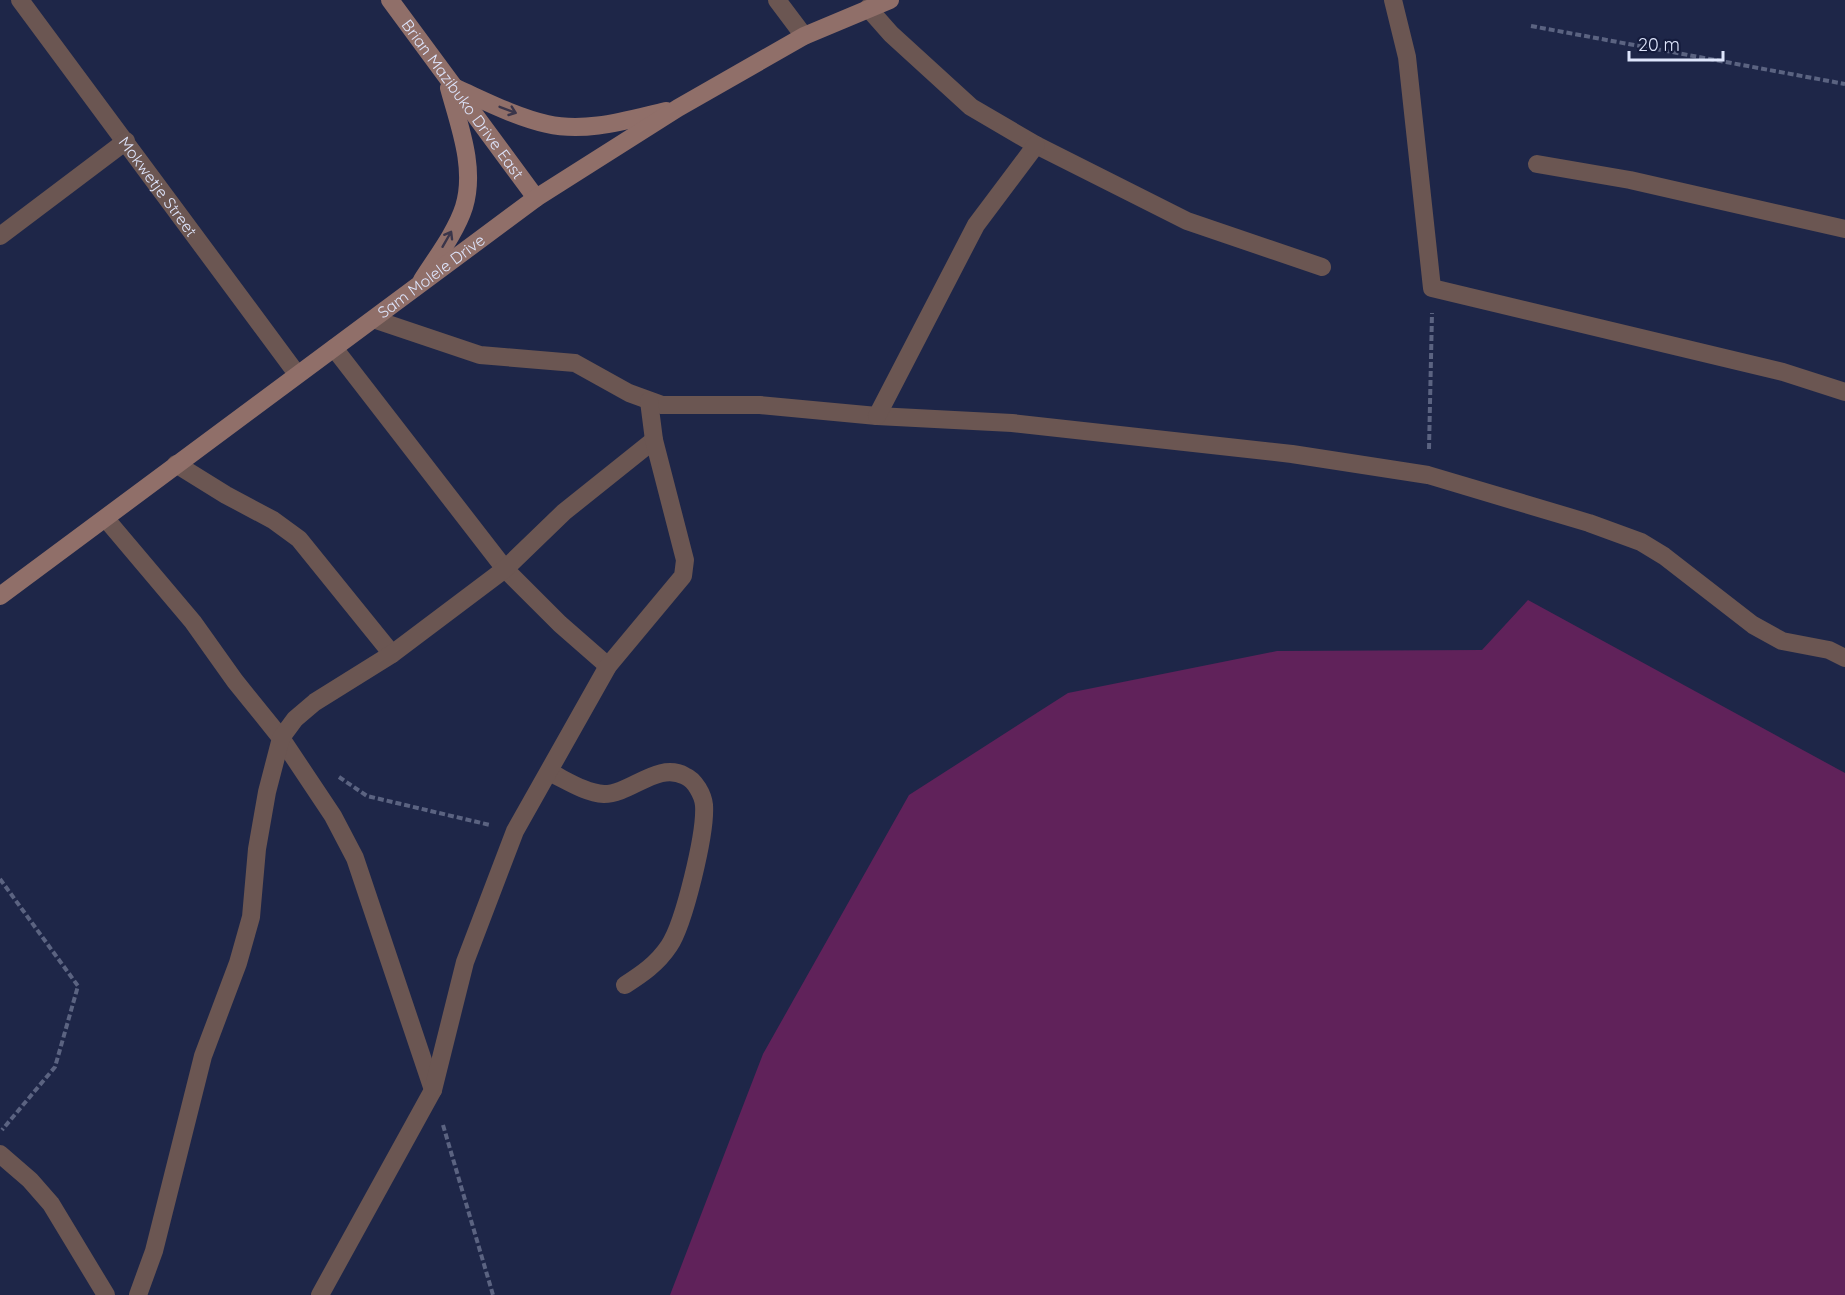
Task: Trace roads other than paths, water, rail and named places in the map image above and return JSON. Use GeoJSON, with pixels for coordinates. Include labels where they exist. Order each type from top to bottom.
{"type":"FeatureCollection","features":[{"type":"Feature","properties":{"kind":"street","name":"Mokwetje Street"},"geometry":{"type":"LineString","coordinates":[[21,0],[297,374]]}},
{"type":"Feature","properties":{"kind":"street","name":"Brian Mazibuko Drive East"},"geometry":{"type":"LineString","coordinates":[[390,0],[536,198]]}},
{"type":"Feature","properties":{"kind":"street"},"geometry":{"type":"LineString","coordinates":[[777,0],[804,36]]}},
{"type":"Feature","properties":{"kind":"street","name":"Sam Molele Drive"},"geometry":{"type":"LineString","coordinates":[[0,596],[297,374],[376,320],[536,198],[678,108],[804,36],[890,0]]}},
{"type":"Feature","properties":{"kind":"street"},"geometry":{"type":"LineString","coordinates":[[1393,0],[1407,57],[1432,288],[1783,372],[1845,393]]}},
{"type":"Feature","properties":{"kind":"street"},"geometry":{"type":"LineString","coordinates":[[868,8],[898,41],[971,107],[1036,145],[1187,221],[1322,267]]}},
{"type":"Feature","properties":{"kind":"street"},"geometry":{"type":"LineString","coordinates":[[449,81],[547,124],[577,127],[609,124],[678,108]]}},
{"type":"Feature","properties":{"kind":"street"},"geometry":{"type":"LineString","coordinates":[[416,289],[464,207],[468,177],[465,145],[449,81]]}},
{"type":"Feature","properties":{"kind":"street"},"geometry":{"type":"LineString","coordinates":[[0,236],[126,141]]}},
{"type":"Feature","properties":{"kind":"street"},"geometry":{"type":"LineString","coordinates":[[877,416],[976,225],[1036,145]]}},
{"type":"Feature","properties":{"kind":"street"},"geometry":{"type":"LineString","coordinates":[[1537,164],[1629,180],[1845,229]]}},
{"type":"Feature","properties":{"kind":"street"},"geometry":{"type":"LineString","coordinates":[[376,320],[480,355],[575,363],[649,402],[677,406],[760,405],[877,416],[1012,423],[1293,454],[1428,475],[1578,519],[1641,542],[1664,556],[1753,625],[1782,641],[1829,650],[1845,657]]}},
{"type":"Feature","properties":{"kind":"street"},"geometry":{"type":"LineString","coordinates":[[334,348],[505,569],[560,624],[608,666]]}},
{"type":"Feature","properties":{"kind":"street"},"geometry":{"type":"LineString","coordinates":[[320,1295],[433,1090],[465,962],[515,831],[608,666],[683,576],[686,560],[654,440],[649,402]]}},
{"type":"Feature","properties":{"kind":"street"},"geometry":{"type":"LineString","coordinates":[[138,1295],[154,1251],[203,1056],[238,963],[251,918],[265,803],[281,738],[315,702],[392,654],[505,569],[564,512],[654,440]]}},
{"type":"Feature","properties":{"kind":"street"},"geometry":{"type":"LineString","coordinates":[[176,464],[226,495],[273,520],[299,539],[392,654]]}},
{"type":"Feature","properties":{"kind":"street"},"geometry":{"type":"LineString","coordinates":[[106,519],[193,622],[235,681],[281,738],[333,816],[355,858],[433,1090]]}},
{"type":"Feature","properties":{"kind":"street"},"geometry":{"type":"LineString","coordinates":[[549,772],[592,793],[618,793],[656,775],[669,772],[686,776],[698,787],[704,804],[692,880],[670,945],[653,966],[625,985]]}},
{"type":"Feature","properties":{"kind":"street"},"geometry":{"type":"LineString","coordinates":[[0,1154],[30,1180],[51,1204],[106,1295]]}}]}
